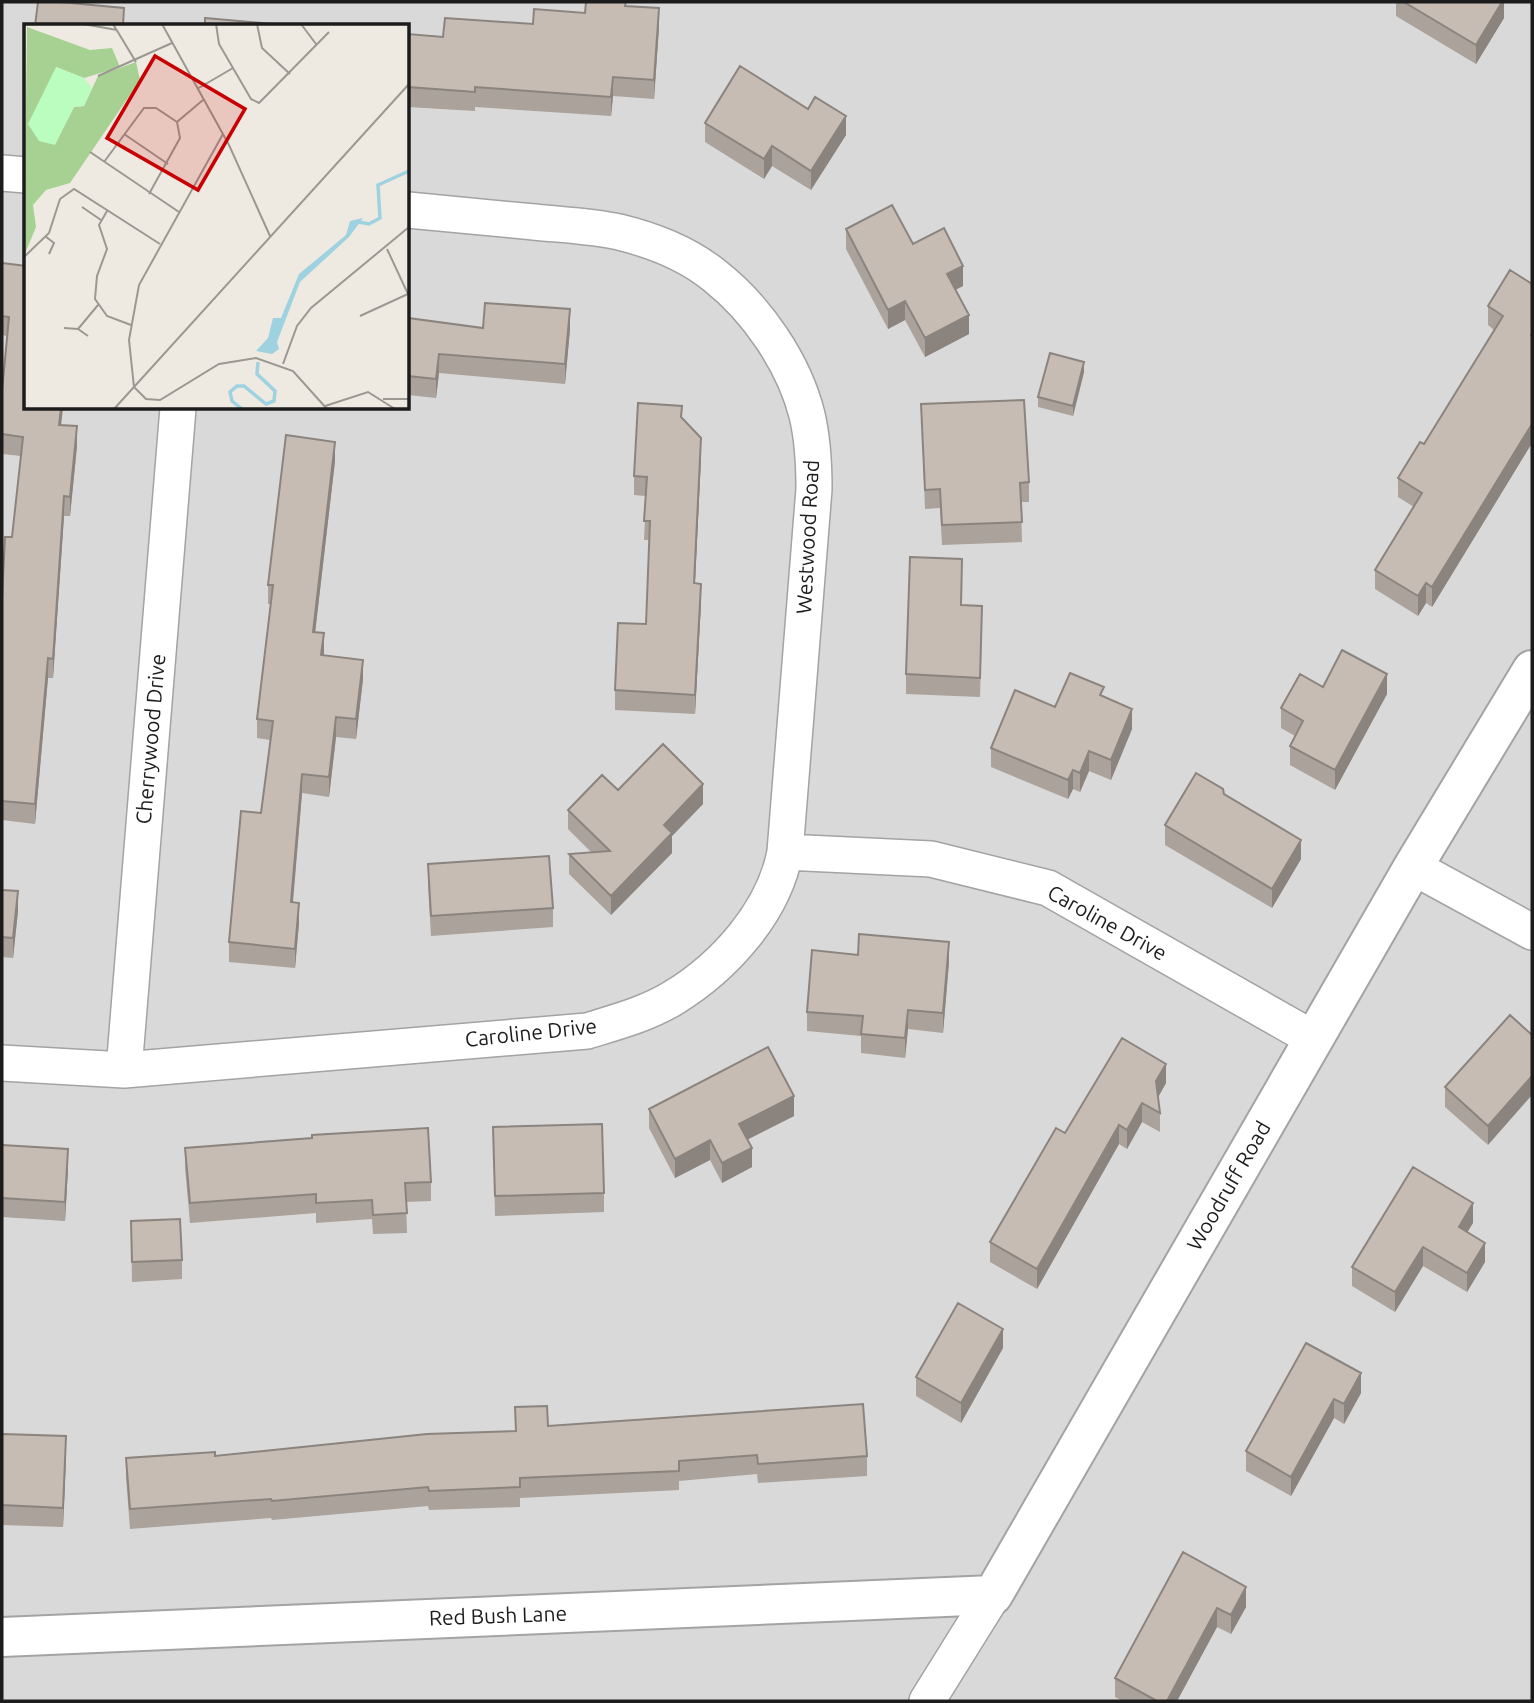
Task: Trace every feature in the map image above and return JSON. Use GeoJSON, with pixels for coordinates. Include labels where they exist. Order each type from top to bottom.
{"type":"FeatureCollection","features":[{"type":"Feature","properties":{"kind":"street"},"geometry":{"type":"LineString","coordinates":[[2,173],[24,176]]}},
{"type":"Feature","properties":{"kind":"street","name":"Westwood Road"},"geometry":{"type":"LineString","coordinates":[[410,210],[587,227],[619,232],[652,242],[683,256],[714,275],[744,304],[771,338],[790,373],[806,412],[813,447],[814,489],[785,852]]}},
{"type":"Feature","properties":{"kind":"street","name":"Cherrywood Drive"},"geometry":{"type":"LineString","coordinates":[[124,1070],[178,410]]}},
{"type":"Feature","properties":{"kind":"street","name":"Woodruff Road"},"geometry":{"type":"LineString","coordinates":[[927,1701],[993,1595],[1413,867],[1532,670]]}},
{"type":"Feature","properties":{"kind":"street","name":"Caroline Drive"},"geometry":{"type":"LineString","coordinates":[[2,1063],[124,1070],[587,1031],[631,1018],[672,999],[727,955],[769,898],[782,870],[785,852],[931,859],[1048,888],[1314,1039]]}},
{"type":"Feature","properties":{"kind":"street"},"geometry":{"type":"LineString","coordinates":[[1413,867],[1532,932]]}},
{"type":"Feature","properties":{"kind":"street","name":"Red Bush Lane"},"geometry":{"type":"LineString","coordinates":[[2,1637],[993,1595]]}},
{"type":"Feature","properties":{"kind":"shaded area"},"geometry":{"type":"Polygon","coordinates":[[[2,2],[1532,2],[1532,1701],[2,1701],[2,2]]]}},
{"type":"Feature","properties":{"kind":"building"},"geometry":{"type":"Polygon","coordinates":[[[38,2],[124,8],[123,24],[35,24],[38,2]]]}},
{"type":"Feature","properties":{"kind":"building"},"geometry":{"type":"Polygon","coordinates":[[[586,2],[626,2],[625,6],[659,8],[654,80],[613,77],[611,97],[475,87],[475,92],[410,87],[410,34],[443,37],[445,18],[533,24],[534,9],[585,13],[586,2]]]}},
{"type":"Feature","properties":{"kind":"building"},"geometry":{"type":"Polygon","coordinates":[[[1404,2],[1502,2],[1476,45],[1404,2]]]}},
{"type":"Feature","properties":{"kind":"building"},"geometry":{"type":"Polygon","coordinates":[[[205,18],[273,24],[205,24],[205,18]]]}},
{"type":"Feature","properties":{"kind":"building"},"geometry":{"type":"Polygon","coordinates":[[[740,66],[808,109],[815,97],[846,116],[811,171],[772,146],[764,159],[705,123],[740,66]]]}},
{"type":"Feature","properties":{"kind":"building"},"geometry":{"type":"Polygon","coordinates":[[[892,205],[913,244],[944,228],[963,266],[947,274],[969,315],[925,338],[905,301],[888,310],[846,229],[892,205]]]}},
{"type":"Feature","properties":{"kind":"building"},"geometry":{"type":"Polygon","coordinates":[[[2,263],[24,266],[24,410],[61,410],[59,425],[77,426],[70,497],[64,496],[53,659],[48,658],[35,804],[2,801],[2,598],[5,537],[12,537],[23,437],[2,434],[2,391],[9,317],[2,316],[2,263]]]}},
{"type":"Feature","properties":{"kind":"building"},"geometry":{"type":"Polygon","coordinates":[[[1510,270],[1532,284],[1532,424],[1432,587],[1426,583],[1418,596],[1375,570],[1422,493],[1398,478],[1420,442],[1424,444],[1503,316],[1488,306],[1510,270]]]}},
{"type":"Feature","properties":{"kind":"building"},"geometry":{"type":"Polygon","coordinates":[[[485,303],[570,309],[565,364],[439,354],[436,379],[410,376],[410,318],[483,328],[485,303]]]}},
{"type":"Feature","properties":{"kind":"building"},"geometry":{"type":"Polygon","coordinates":[[[1050,353],[1084,362],[1073,406],[1038,397],[1050,353]]]}},
{"type":"Feature","properties":{"kind":"building"},"geometry":{"type":"Polygon","coordinates":[[[1024,400],[1029,482],[1020,483],[1022,522],[942,525],[940,489],[925,490],[921,404],[1024,400]]]}},
{"type":"Feature","properties":{"kind":"building"},"geometry":{"type":"Polygon","coordinates":[[[638,403],[682,406],[681,417],[701,438],[694,583],[701,584],[695,695],[615,690],[618,623],[646,624],[650,521],[644,521],[647,477],[634,476],[638,403]]]}},
{"type":"Feature","properties":{"kind":"building"},"geometry":{"type":"Polygon","coordinates":[[[286,435],[335,442],[313,632],[324,633],[321,655],[363,660],[356,719],[336,717],[329,777],[302,774],[291,902],[299,903],[295,949],[229,942],[241,811],[261,813],[273,721],[257,719],[273,585],[268,585],[286,435]]]}},
{"type":"Feature","properties":{"kind":"building"},"geometry":{"type":"Polygon","coordinates":[[[910,557],[962,559],[961,605],[982,606],[980,678],[906,674],[910,557]]]}},
{"type":"Feature","properties":{"kind":"building"},"geometry":{"type":"Polygon","coordinates":[[[1342,650],[1387,674],[1335,770],[1290,746],[1303,721],[1281,708],[1300,674],[1323,687],[1342,650]]]}},
{"type":"Feature","properties":{"kind":"building"},"geometry":{"type":"Polygon","coordinates":[[[1070,673],[1104,687],[1100,695],[1132,709],[1111,760],[1089,751],[1080,773],[1073,770],[1068,780],[991,748],[1015,690],[1055,707],[1070,673]]]}},
{"type":"Feature","properties":{"kind":"building"},"geometry":{"type":"Polygon","coordinates":[[[663,744],[703,784],[664,825],[672,833],[611,896],[569,854],[610,851],[568,810],[602,775],[618,790],[663,744]]]}},
{"type":"Feature","properties":{"kind":"building"},"geometry":{"type":"Polygon","coordinates":[[[1196,773],[1223,789],[1224,794],[1301,840],[1272,889],[1165,825],[1196,773]]]}},
{"type":"Feature","properties":{"kind":"building"},"geometry":{"type":"Polygon","coordinates":[[[549,856],[553,908],[431,916],[428,864],[549,856]]]}},
{"type":"Feature","properties":{"kind":"building"},"geometry":{"type":"Polygon","coordinates":[[[2,890],[18,891],[13,938],[2,937],[2,890]]]}},
{"type":"Feature","properties":{"kind":"building"},"geometry":{"type":"Polygon","coordinates":[[[859,934],[949,942],[943,1013],[908,1010],[905,1038],[861,1034],[863,1016],[807,1012],[812,950],[858,955],[859,934]]]}},
{"type":"Feature","properties":{"kind":"building"},"geometry":{"type":"Polygon","coordinates":[[[1510,1015],[1532,1035],[1532,1076],[1488,1126],[1445,1087],[1510,1015]]]}},
{"type":"Feature","properties":{"kind":"building"},"geometry":{"type":"Polygon","coordinates":[[[1122,1038],[1166,1064],[1156,1081],[1160,1113],[1142,1103],[1127,1130],[1119,1125],[1037,1269],[990,1242],[1056,1128],[1065,1133],[1122,1038]]]}},
{"type":"Feature","properties":{"kind":"building"},"geometry":{"type":"Polygon","coordinates":[[[768,1047],[794,1096],[739,1124],[752,1148],[722,1163],[710,1140],[675,1159],[649,1109],[768,1047]]]}},
{"type":"Feature","properties":{"kind":"building"},"geometry":{"type":"Polygon","coordinates":[[[602,1124],[604,1193],[495,1196],[493,1127],[602,1124]]]}},
{"type":"Feature","properties":{"kind":"building"},"geometry":{"type":"Polygon","coordinates":[[[428,1128],[431,1182],[405,1183],[407,1213],[373,1215],[372,1200],[316,1203],[316,1194],[190,1203],[185,1148],[312,1138],[312,1135],[428,1128]]]}},
{"type":"Feature","properties":{"kind":"building"},"geometry":{"type":"Polygon","coordinates":[[[2,1145],[68,1149],[65,1202],[2,1198],[2,1145]]]}},
{"type":"Feature","properties":{"kind":"building"},"geometry":{"type":"Polygon","coordinates":[[[1413,1167],[1473,1203],[1459,1227],[1485,1243],[1467,1273],[1423,1247],[1395,1292],[1352,1267],[1413,1167]]]}},
{"type":"Feature","properties":{"kind":"building"},"geometry":{"type":"Polygon","coordinates":[[[180,1219],[182,1260],[132,1262],[131,1221],[180,1219]]]}},
{"type":"Feature","properties":{"kind":"building"},"geometry":{"type":"Polygon","coordinates":[[[958,1303],[1003,1329],[961,1403],[916,1377],[958,1303]]]}},
{"type":"Feature","properties":{"kind":"building"},"geometry":{"type":"Polygon","coordinates":[[[1306,1343],[1361,1373],[1344,1404],[1334,1399],[1291,1477],[1246,1451],[1306,1343]]]}},
{"type":"Feature","properties":{"kind":"building"},"geometry":{"type":"Polygon","coordinates":[[[863,1404],[867,1456],[758,1464],[757,1455],[679,1461],[679,1471],[520,1478],[520,1487],[429,1491],[428,1487],[272,1501],[130,1509],[126,1458],[215,1452],[215,1456],[427,1434],[516,1431],[515,1407],[547,1406],[548,1426],[863,1404]]]}},
{"type":"Feature","properties":{"kind":"building"},"geometry":{"type":"Polygon","coordinates":[[[2,1434],[66,1436],[63,1508],[2,1505],[2,1434]]]}},
{"type":"Feature","properties":{"kind":"building"},"geometry":{"type":"Polygon","coordinates":[[[1183,1552],[1246,1587],[1231,1615],[1217,1608],[1167,1701],[1157,1701],[1115,1678],[1183,1552]]]}}]}
